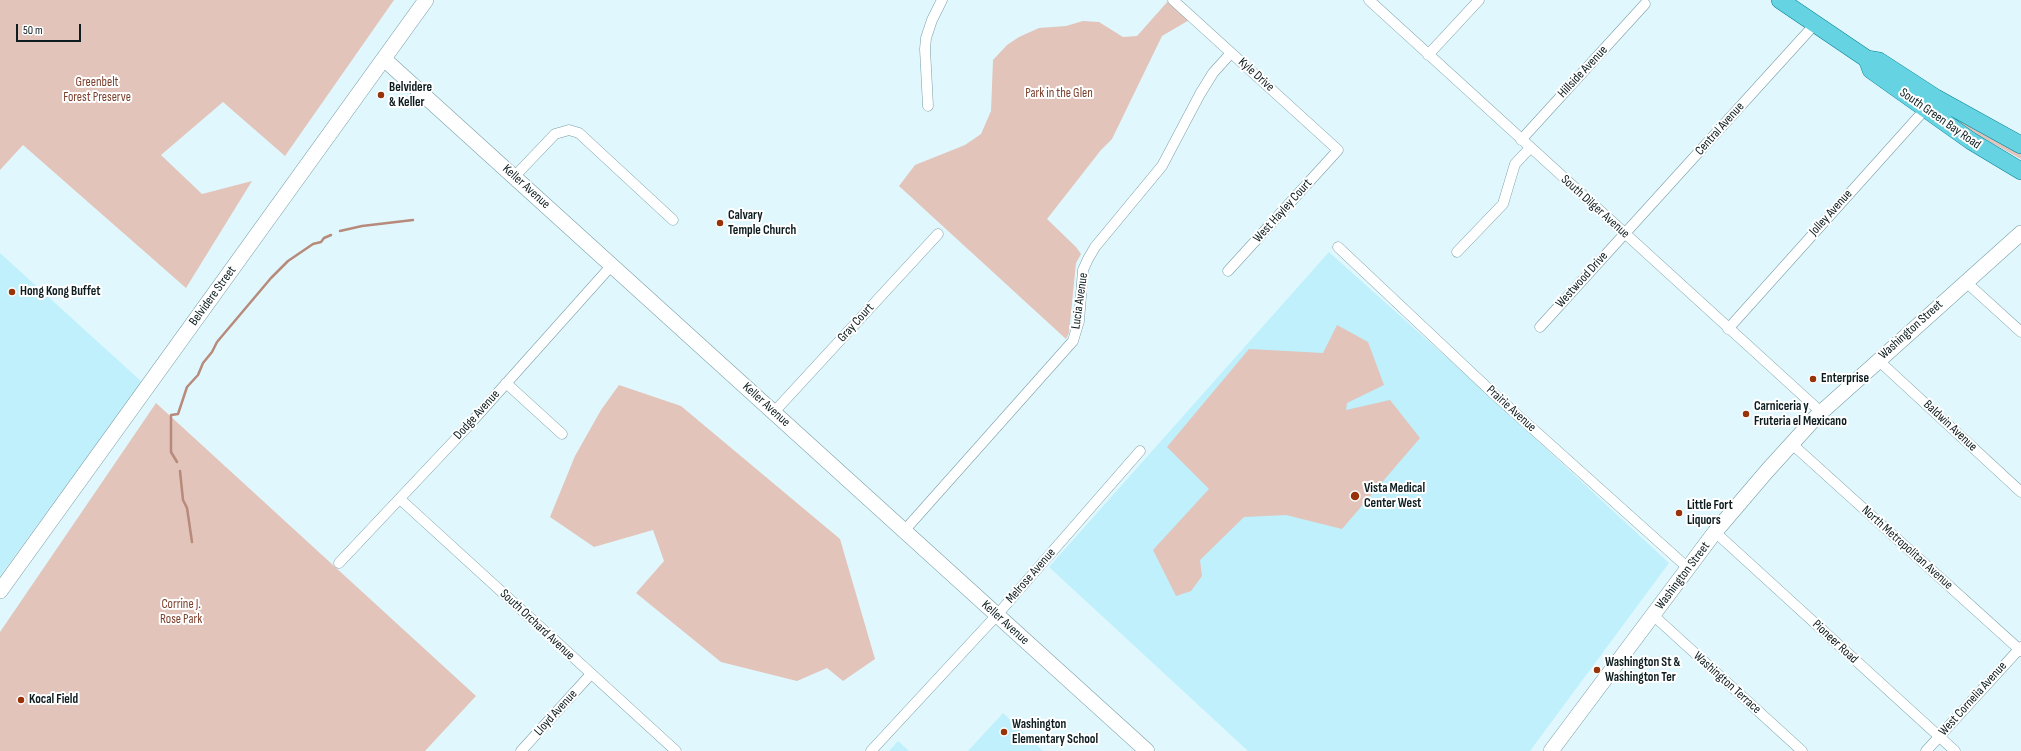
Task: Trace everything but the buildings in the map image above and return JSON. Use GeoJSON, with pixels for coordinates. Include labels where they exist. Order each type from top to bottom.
{"type":"FeatureCollection","features":[{"type":"Feature","properties":{"kind":"main road","name":"Belvidere Street"},"geometry":{"type":"LineString","coordinates":[[0,591],[426,0]]}},
{"type":"Feature","properties":{"kind":"main road","name":"South Green Bay Road"},"geometry":{"type":"LineString","coordinates":[[1780,0],[1867,59],[1879,61],[1988,152],[2021,171]]}},
{"type":"Feature","properties":{"kind":"main road","name":"Keller Avenue"},"geometry":{"type":"LineString","coordinates":[[384,59],[1147,751]]}},
{"type":"Feature","properties":{"kind":"main road","name":"South Green Bay Road"},"geometry":{"type":"LineString","coordinates":[[1931,103],[2021,145]]}},
{"type":"Feature","properties":{"kind":"main road","name":"Washington Street"},"geometry":{"type":"LineString","coordinates":[[1551,751],[1715,532],[1767,471],[1821,412],[2021,233]]}},
{"type":"Feature","properties":{"kind":"street"},"geometry":{"type":"LineString","coordinates":[[928,106],[925,49],[926,38],[932,20],[942,0]]}},
{"type":"Feature","properties":{"kind":"street","name":"Kyle Drive"},"geometry":{"type":"LineString","coordinates":[[1173,0],[1231,53],[1343,149]]}},
{"type":"Feature","properties":{"kind":"street","name":"South Dilger Avenue"},"geometry":{"type":"LineString","coordinates":[[1368,0],[1821,412]]}},
{"type":"Feature","properties":{"kind":"street"},"geometry":{"type":"LineString","coordinates":[[1428,55],[1479,0]]}},
{"type":"Feature","properties":{"kind":"street","name":"Hillside Avenue"},"geometry":{"type":"LineString","coordinates":[[1521,140],[1645,4]]}},
{"type":"Feature","properties":{"kind":"street","name":"Central Avenue"},"geometry":{"type":"LineString","coordinates":[[1624,234],[1815,24]]}},
{"type":"Feature","properties":{"kind":"street","name":"Lucia Avenue"},"geometry":{"type":"LineString","coordinates":[[904,530],[1073,341],[1079,321],[1083,270],[1088,259],[1095,247],[1162,166],[1200,94],[1213,73],[1231,53]]}},
{"type":"Feature","properties":{"kind":"street","name":"Jolley Avenue"},"geometry":{"type":"LineString","coordinates":[[1728,329],[1931,103]]}},
{"type":"Feature","properties":{"kind":"street"},"geometry":{"type":"LineString","coordinates":[[514,177],[555,134],[569,130],[579,133],[674,220]]}},
{"type":"Feature","properties":{"kind":"street"},"geometry":{"type":"LineString","coordinates":[[1457,252],[1503,204],[1515,164],[1530,148]]}},
{"type":"Feature","properties":{"kind":"street","name":"West Hayley Court"},"geometry":{"type":"LineString","coordinates":[[1228,271],[1343,149]]}},
{"type":"Feature","properties":{"kind":"street","name":"Gray Court"},"geometry":{"type":"LineString","coordinates":[[774,412],[938,234]]}},
{"type":"Feature","properties":{"kind":"street","name":"Westwood Drive"},"geometry":{"type":"LineString","coordinates":[[1540,327],[1624,234]]}},
{"type":"Feature","properties":{"kind":"street","name":"Prairie Avenue"},"geometry":{"type":"LineString","coordinates":[[1338,247],[1494,394],[1688,568]]}},
{"type":"Feature","properties":{"kind":"street","name":"Dodge Avenue"},"geometry":{"type":"LineString","coordinates":[[339,564],[506,383],[612,265]]}},
{"type":"Feature","properties":{"kind":"street"},"geometry":{"type":"LineString","coordinates":[[1966,282],[2021,332]]}},
{"type":"Feature","properties":{"kind":"street","name":"Baldwin Avenue"},"geometry":{"type":"LineString","coordinates":[[1878,360],[2021,492]]}},
{"type":"Feature","properties":{"kind":"street"},"geometry":{"type":"LineString","coordinates":[[506,383],[562,434]]}},
{"type":"Feature","properties":{"kind":"street","name":"North Metropolitan Avenue"},"geometry":{"type":"LineString","coordinates":[[1792,444],[2020,649]]}},
{"type":"Feature","properties":{"kind":"street","name":"Melrose Avenue"},"geometry":{"type":"LineString","coordinates":[[871,751],[997,615],[1140,451]]}},
{"type":"Feature","properties":{"kind":"street","name":"South Orchard Avenue"},"geometry":{"type":"LineString","coordinates":[[400,499],[676,751]]}},
{"type":"Feature","properties":{"kind":"street","name":"Pioneer Road"},"geometry":{"type":"LineString","coordinates":[[1715,532],[1955,751]]}},
{"type":"Feature","properties":{"kind":"street","name":"Washington Terrace"},"geometry":{"type":"LineString","coordinates":[[1653,615],[1802,751]]}},
{"type":"Feature","properties":{"kind":"street","name":"West Cornelia Avenue"},"geometry":{"type":"LineString","coordinates":[[1926,751],[2020,649]]}},
{"type":"Feature","properties":{"kind":"street","name":"Lloyd Avenue"},"geometry":{"type":"LineString","coordinates":[[521,751],[591,674]]}},
{"type":"Feature","properties":{"kind":"shaded area","name":"Vista Medical Center West"},"geometry":{"type":"Polygon","coordinates":[[[1329,252],[1484,391],[1669,563],[1530,751],[1248,751],[1049,567],[1329,252]]]}},
{"type":"Feature","properties":{"kind":"shaded area"},"geometry":{"type":"Polygon","coordinates":[[[0,253],[142,382],[0,576],[0,253]]]}},
{"type":"Feature","properties":{"kind":"shaded area","name":"Washington Elementary School"},"geometry":{"type":"Polygon","coordinates":[[[1003,713],[1043,751],[968,751],[1003,713]]]}},
{"type":"Feature","properties":{"kind":"shaded area"},"geometry":{"type":"Polygon","coordinates":[[[898,741],[909,751],[889,751],[898,741]]]}},
{"type":"Feature","properties":{"kind":"green space","name":"Greenbelt Forest Preserve"},"geometry":{"type":"Polygon","coordinates":[[[0,0],[394,0],[285,156],[223,102],[161,155],[202,194],[252,181],[186,288],[23,145],[0,170],[0,0]]]}},
{"type":"Feature","properties":{"kind":"green space","name":"Park in the Glen"},"geometry":{"type":"Polygon","coordinates":[[[1169,0],[1191,19],[1162,36],[1112,139],[1101,150],[1047,219],[1076,247],[1081,254],[1076,263],[1069,333],[1066,339],[899,186],[915,165],[965,145],[981,134],[991,111],[993,60],[1007,45],[1019,37],[1039,28],[1066,26],[1083,21],[1099,22],[1123,37],[1137,36],[1169,0]]]}},
{"type":"Feature","properties":{"kind":"green space"},"geometry":{"type":"Polygon","coordinates":[[[1943,108],[2021,151],[2021,159],[1949,119],[1943,108]]]}},
{"type":"Feature","properties":{"kind":"green space"},"geometry":{"type":"Polygon","coordinates":[[[1337,325],[1368,342],[1384,385],[1347,403],[1346,410],[1390,400],[1420,438],[1342,529],[1286,515],[1244,517],[1200,560],[1202,576],[1191,591],[1176,596],[1153,550],[1209,489],[1167,447],[1249,349],[1323,353],[1337,325]]]}},
{"type":"Feature","properties":{"kind":"green space"},"geometry":{"type":"Polygon","coordinates":[[[619,385],[681,406],[840,539],[875,659],[843,681],[827,668],[797,681],[721,662],[636,593],[664,561],[653,530],[594,547],[550,517],[575,456],[601,410],[619,385]]]}},
{"type":"Feature","properties":{"kind":"green space","name":"Corrine J. Rose Park"},"geometry":{"type":"Polygon","coordinates":[[[156,403],[476,696],[425,751],[0,751],[0,632],[156,403]]]}},
{"type":"Feature","properties":{"kind":"waterway"},"geometry":{"type":"LineString","coordinates":[[340,231],[362,226],[413,220]]}},
{"type":"Feature","properties":{"kind":"waterway"},"geometry":{"type":"LineString","coordinates":[[177,462],[171,452],[171,415],[178,414],[187,387],[198,375],[203,363],[212,352],[217,342],[271,278],[288,261],[313,244],[321,242],[324,238],[331,235]]}},
{"type":"Feature","properties":{"kind":"waterway"},"geometry":{"type":"LineString","coordinates":[[180,471],[183,500],[187,508],[192,542]]}},
{"type":"Feature","properties":{"kind":"place","name":"Belvidere & Keller"},"geometry":{"type":"Point","coordinates":[381,95]}},
{"type":"Feature","properties":{"kind":"place","name":"Calvary Temple Church"},"geometry":{"type":"Point","coordinates":[720,223]}},
{"type":"Feature","properties":{"kind":"place","name":"Hong Kong Buffet"},"geometry":{"type":"Point","coordinates":[12,292]}},
{"type":"Feature","properties":{"kind":"place","name":"Enterprise"},"geometry":{"type":"Point","coordinates":[1813,379]}},
{"type":"Feature","properties":{"kind":"place","name":"Carniceria y Fruteria el Mexicano"},"geometry":{"type":"Point","coordinates":[1746,414]}},
{"type":"Feature","properties":{"kind":"place","name":"Vista Medical Center West"},"geometry":{"type":"Point","coordinates":[1355,496]}},
{"type":"Feature","properties":{"kind":"place","name":"Little Fort Liquors"},"geometry":{"type":"Point","coordinates":[1679,513]}},
{"type":"Feature","properties":{"kind":"place","name":"Washington St & Washington Ter"},"geometry":{"type":"Point","coordinates":[1597,670]}},
{"type":"Feature","properties":{"kind":"place","name":"Kocal Field"},"geometry":{"type":"Point","coordinates":[21,700]}},
{"type":"Feature","properties":{"kind":"place","name":"Washington Elementary School"},"geometry":{"type":"Point","coordinates":[1004,732]}}]}
